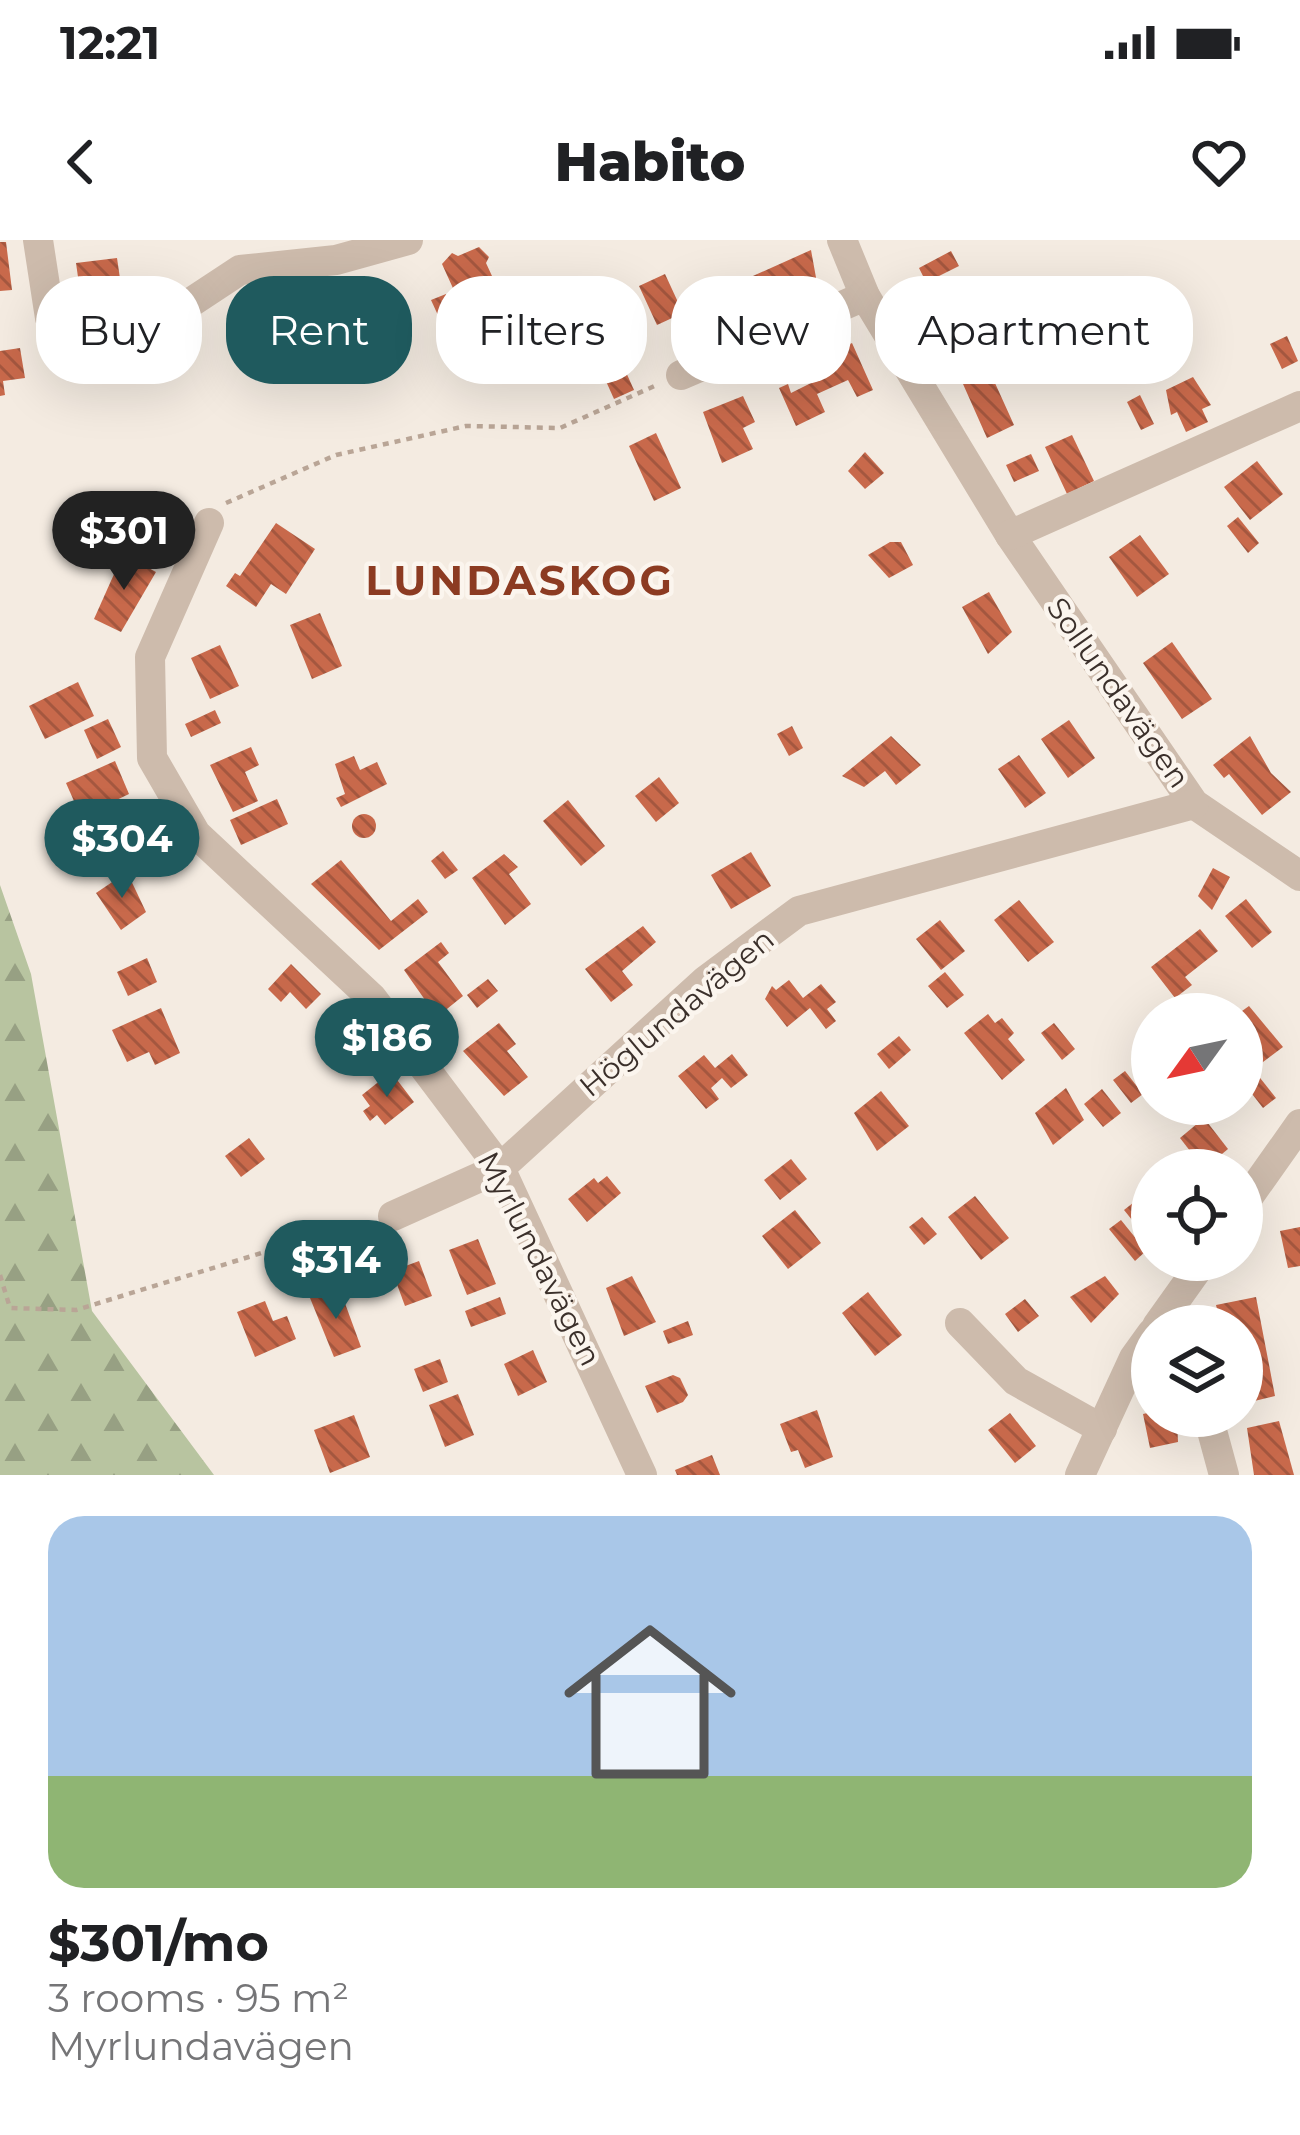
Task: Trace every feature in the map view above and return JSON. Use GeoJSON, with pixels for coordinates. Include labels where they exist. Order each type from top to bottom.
{"type":"FeatureCollection","features":[{"type":"Feature","properties":{"kind":"street"},"geometry":{"type":"LineString","coordinates":[[38,240],[56,334],[71,351],[88,352],[146,332],[239,270],[336,260],[408,240]]}},
{"type":"Feature","properties":{"kind":"street","name":"Sollundavägen"},"geometry":{"type":"LineString","coordinates":[[842,240],[865,296],[1010,536],[1194,804],[1300,876]]}},
{"type":"Feature","properties":{"kind":"street"},"geometry":{"type":"LineString","coordinates":[[851,302],[865,296]]}},
{"type":"Feature","properties":{"kind":"street"},"geometry":{"type":"LineString","coordinates":[[1010,536],[1300,406]]}},
{"type":"Feature","properties":{"kind":"street","name":"Myrlundavägen"},"geometry":{"type":"LineString","coordinates":[[209,523],[150,657],[152,758],[196,834],[372,998],[500,1168],[642,1475]]}},
{"type":"Feature","properties":{"kind":"street","name":"Höglundavägen"},"geometry":{"type":"LineString","coordinates":[[393,1216],[500,1168],[705,981],[799,911],[1194,804]]}},
{"type":"Feature","properties":{"kind":"street"},"geometry":{"type":"LineString","coordinates":[[1263,1176],[1300,1124]]}},
{"type":"Feature","properties":{"kind":"street"},"geometry":{"type":"LineString","coordinates":[[960,1323],[1016,1381],[1102,1429]]}},
{"type":"Feature","properties":{"kind":"street"},"geometry":{"type":"LineString","coordinates":[[1080,1475],[1131,1374]]}},
{"type":"Feature","properties":{"kind":"street"},"geometry":{"type":"LineString","coordinates":[[1214,1437],[1224,1475]]}},
{"type":"Feature","properties":{"kind":"path"},"geometry":{"type":"LineString","coordinates":[[209,523],[232,496],[335,455],[466,426],[560,428],[671,379]]}},
{"type":"Feature","properties":{"kind":"path"},"geometry":{"type":"LineString","coordinates":[[0,1275],[10,1308],[76,1310],[304,1240]]}},
{"type":"Feature","properties":{"kind":"green space"},"geometry":{"type":"Polygon","coordinates":[[[0,885],[31,974],[92,1311],[214,1475],[0,1475],[0,885]]]}},
{"type":"Feature","properties":{"kind":"building"},"geometry":{"type":"Polygon","coordinates":[[[0,242],[6,242],[12,290],[0,291],[0,242]]]}},
{"type":"Feature","properties":{"kind":"building"},"geometry":{"type":"Polygon","coordinates":[[[479,247],[489,257],[486,263],[492,276],[447,276],[442,264],[452,253],[458,256],[479,247]]]}},
{"type":"Feature","properties":{"kind":"building"},"geometry":{"type":"Polygon","coordinates":[[[811,250],[816,276],[753,276],[811,250]]]}},
{"type":"Feature","properties":{"kind":"building"},"geometry":{"type":"Polygon","coordinates":[[[951,251],[959,266],[939,276],[923,276],[919,268],[951,251]]]}},
{"type":"Feature","properties":{"kind":"building"},"geometry":{"type":"Polygon","coordinates":[[[117,258],[120,276],[78,276],[76,263],[117,258]]]}},
{"type":"Feature","properties":{"kind":"building"},"geometry":{"type":"Polygon","coordinates":[[[665,274],[671,287],[671,319],[657,325],[647,303],[647,282],[665,274]]]}},
{"type":"Feature","properties":{"kind":"building"},"geometry":{"type":"Polygon","coordinates":[[[1287,336],[1298,361],[1282,369],[1270,344],[1287,336]]]}},
{"type":"Feature","properties":{"kind":"building"},"geometry":{"type":"Polygon","coordinates":[[[851,343],[873,390],[857,397],[850,384],[851,343]]]}},
{"type":"Feature","properties":{"kind":"building"},"geometry":{"type":"Polygon","coordinates":[[[20,348],[25,378],[3,381],[5,395],[0,396],[0,351],[20,348]]]}},
{"type":"Feature","properties":{"kind":"building"},"geometry":{"type":"Polygon","coordinates":[[[1193,377],[1211,405],[1202,409],[1208,422],[1186,432],[1177,412],[1171,415],[1166,390],[1193,384],[1193,377]]]}},
{"type":"Feature","properties":{"kind":"building"},"geometry":{"type":"Polygon","coordinates":[[[607,384],[631,384],[634,390],[614,399],[607,384]]]}},
{"type":"Feature","properties":{"kind":"building"},"geometry":{"type":"Polygon","coordinates":[[[788,384],[791,393],[809,384],[839,384],[817,394],[825,412],[796,426],[779,388],[788,384]]]}},
{"type":"Feature","properties":{"kind":"building"},"geometry":{"type":"Polygon","coordinates":[[[963,384],[995,384],[1014,425],[987,438],[963,384]]]}},
{"type":"Feature","properties":{"kind":"building"},"geometry":{"type":"Polygon","coordinates":[[[1140,395],[1154,424],[1141,430],[1127,402],[1140,395]]]}},
{"type":"Feature","properties":{"kind":"building"},"geometry":{"type":"Polygon","coordinates":[[[743,396],[755,422],[743,428],[753,449],[722,463],[703,412],[743,396]]]}},
{"type":"Feature","properties":{"kind":"building"},"geometry":{"type":"Polygon","coordinates":[[[656,433],[681,488],[654,501],[629,446],[656,433]]]}},
{"type":"Feature","properties":{"kind":"building"},"geometry":{"type":"Polygon","coordinates":[[[1072,435],[1094,481],[1067,494],[1045,447],[1072,435]]]}},
{"type":"Feature","properties":{"kind":"building"},"geometry":{"type":"Polygon","coordinates":[[[865,452],[884,473],[865,489],[848,471],[865,452]]]}},
{"type":"Feature","properties":{"kind":"building"},"geometry":{"type":"Polygon","coordinates":[[[1031,454],[1039,471],[1014,482],[1006,465],[1031,454]]]}},
{"type":"Feature","properties":{"kind":"building"},"geometry":{"type":"Polygon","coordinates":[[[1257,461],[1283,494],[1250,520],[1224,487],[1257,461]]]}},
{"type":"Feature","properties":{"kind":"building"},"geometry":{"type":"Polygon","coordinates":[[[1238,517],[1259,543],[1248,553],[1227,526],[1238,517]]]}},
{"type":"Feature","properties":{"kind":"building"},"geometry":{"type":"Polygon","coordinates":[[[276,523],[315,549],[286,594],[271,584],[256,607],[226,586],[235,573],[240,576],[276,523]]]}},
{"type":"Feature","properties":{"kind":"building"},"geometry":{"type":"Polygon","coordinates":[[[1140,535],[1169,574],[1137,597],[1109,557],[1140,535]]]}},
{"type":"Feature","properties":{"kind":"building"},"geometry":{"type":"Polygon","coordinates":[[[890,542],[901,542],[913,565],[889,578],[868,555],[890,542]]]}},
{"type":"Feature","properties":{"kind":"building"},"geometry":{"type":"Polygon","coordinates":[[[123,554],[156,572],[121,632],[94,619],[123,554]]]}},
{"type":"Feature","properties":{"kind":"building"},"geometry":{"type":"Polygon","coordinates":[[[989,592],[1012,632],[988,654],[962,607],[989,592]]]}},
{"type":"Feature","properties":{"kind":"building"},"geometry":{"type":"Polygon","coordinates":[[[320,613],[342,666],[312,679],[290,625],[320,613]]]}},
{"type":"Feature","properties":{"kind":"building"},"geometry":{"type":"Polygon","coordinates":[[[1172,642],[1212,699],[1182,719],[1143,663],[1172,642]]]}},
{"type":"Feature","properties":{"kind":"building"},"geometry":{"type":"Polygon","coordinates":[[[220,645],[239,686],[210,699],[191,658],[220,645]]]}},
{"type":"Feature","properties":{"kind":"building"},"geometry":{"type":"Polygon","coordinates":[[[78,682],[94,716],[45,739],[29,706],[78,682]]]}},
{"type":"Feature","properties":{"kind":"building"},"geometry":{"type":"Polygon","coordinates":[[[215,710],[221,723],[191,737],[185,724],[215,710]]]}},
{"type":"Feature","properties":{"kind":"building"},"geometry":{"type":"Polygon","coordinates":[[[108,719],[121,747],[97,759],[84,730],[108,719]]]}},
{"type":"Feature","properties":{"kind":"building"},"geometry":{"type":"Polygon","coordinates":[[[1069,720],[1095,758],[1068,778],[1041,739],[1069,720]]]}},
{"type":"Feature","properties":{"kind":"building"},"geometry":{"type":"Polygon","coordinates":[[[792,726],[803,748],[789,756],[777,734],[792,726]]]}},
{"type":"Feature","properties":{"kind":"building"},"geometry":{"type":"Polygon","coordinates":[[[891,736],[921,765],[896,785],[885,771],[864,787],[842,776],[891,736]]]}},
{"type":"Feature","properties":{"kind":"building"},"geometry":{"type":"Polygon","coordinates":[[[1250,736],[1271,773],[1291,792],[1262,815],[1229,774],[1224,778],[1213,765],[1250,736]]]}},
{"type":"Feature","properties":{"kind":"building"},"geometry":{"type":"Polygon","coordinates":[[[251,747],[259,765],[245,772],[258,801],[233,812],[210,765],[251,747]]]}},
{"type":"Feature","properties":{"kind":"building"},"geometry":{"type":"Polygon","coordinates":[[[1019,755],[1046,793],[1025,808],[998,769],[1019,755]]]}},
{"type":"Feature","properties":{"kind":"building"},"geometry":{"type":"Polygon","coordinates":[[[354,756],[360,770],[377,762],[387,784],[341,807],[336,798],[345,794],[335,764],[354,756]]]}},
{"type":"Feature","properties":{"kind":"building"},"geometry":{"type":"Polygon","coordinates":[[[115,761],[129,794],[81,817],[66,783],[115,761]]]}},
{"type":"Feature","properties":{"kind":"building"},"geometry":{"type":"Polygon","coordinates":[[[659,777],[679,803],[656,822],[635,796],[659,777]]]}},
{"type":"Feature","properties":{"kind":"building"},"geometry":{"type":"Polygon","coordinates":[[[277,799],[288,824],[241,845],[230,820],[277,799]]]}},
{"type":"Feature","properties":{"kind":"building"},"geometry":{"type":"Polygon","coordinates":[[[568,800],[605,846],[581,866],[543,821],[568,800]]]}},
{"type":"Feature","properties":{"kind":"building"},"geometry":{"type":"Polygon","coordinates":[[[364,814],[376,826],[364,838],[352,826],[364,814]]]}},
{"type":"Feature","properties":{"kind":"building"},"geometry":{"type":"Polygon","coordinates":[[[443,851],[458,870],[445,879],[431,861],[443,851]]]}},
{"type":"Feature","properties":{"kind":"building"},"geometry":{"type":"Polygon","coordinates":[[[751,852],[771,886],[731,909],[711,875],[751,852]]]}},
{"type":"Feature","properties":{"kind":"building"},"geometry":{"type":"Polygon","coordinates":[[[504,854],[518,867],[509,874],[531,904],[505,925],[472,878],[504,854]]]}},
{"type":"Feature","properties":{"kind":"building"},"geometry":{"type":"Polygon","coordinates":[[[341,860],[391,921],[418,899],[428,912],[379,950],[311,884],[341,860]]]}},
{"type":"Feature","properties":{"kind":"building"},"geometry":{"type":"Polygon","coordinates":[[[1213,868],[1230,877],[1212,910],[1198,896],[1213,868]]]}},
{"type":"Feature","properties":{"kind":"building"},"geometry":{"type":"Polygon","coordinates":[[[127,872],[146,912],[121,930],[96,893],[127,872]]]}},
{"type":"Feature","properties":{"kind":"building"},"geometry":{"type":"Polygon","coordinates":[[[1246,899],[1272,932],[1252,948],[1225,916],[1246,899]]]}},
{"type":"Feature","properties":{"kind":"building"},"geometry":{"type":"Polygon","coordinates":[[[1019,900],[1054,942],[1028,962],[994,920],[1019,900]]]}},
{"type":"Feature","properties":{"kind":"building"},"geometry":{"type":"Polygon","coordinates":[[[940,920],[965,951],[941,970],[916,939],[940,920]]]}},
{"type":"Feature","properties":{"kind":"building"},"geometry":{"type":"Polygon","coordinates":[[[643,926],[656,942],[622,971],[633,985],[611,1002],[585,969],[643,926]]]}},
{"type":"Feature","properties":{"kind":"building"},"geometry":{"type":"Polygon","coordinates":[[[1200,929],[1218,951],[1185,977],[1192,985],[1182,993],[1171,993],[1151,967],[1200,929]]]}},
{"type":"Feature","properties":{"kind":"building"},"geometry":{"type":"Polygon","coordinates":[[[441,942],[449,953],[438,962],[463,996],[437,1017],[404,970],[441,942]]]}},
{"type":"Feature","properties":{"kind":"building"},"geometry":{"type":"Polygon","coordinates":[[[147,958],[157,982],[128,996],[117,972],[147,958]]]}},
{"type":"Feature","properties":{"kind":"building"},"geometry":{"type":"Polygon","coordinates":[[[291,964],[321,994],[306,1009],[290,992],[281,1002],[268,989],[291,964]]]}},
{"type":"Feature","properties":{"kind":"building"},"geometry":{"type":"Polygon","coordinates":[[[945,972],[964,995],[947,1008],[928,986],[945,972]]]}},
{"type":"Feature","properties":{"kind":"building"},"geometry":{"type":"Polygon","coordinates":[[[488,979],[498,991],[477,1008],[467,995],[488,979]]]}},
{"type":"Feature","properties":{"kind":"building"},"geometry":{"type":"Polygon","coordinates":[[[789,980],[803,998],[821,984],[836,1002],[827,1009],[836,1021],[826,1029],[810,1008],[787,1027],[765,999],[772,986],[776,990],[789,980]]]}},
{"type":"Feature","properties":{"kind":"building"},"geometry":{"type":"Polygon","coordinates":[[[161,1008],[180,1053],[155,1065],[149,1052],[127,1062],[112,1030],[161,1008]]]}},
{"type":"Feature","properties":{"kind":"building"},"geometry":{"type":"Polygon","coordinates":[[[988,1014],[995,1023],[1002,1018],[1014,1033],[1008,1039],[1025,1060],[1002,1080],[964,1033],[988,1014]]]}},
{"type":"Feature","properties":{"kind":"building"},"geometry":{"type":"Polygon","coordinates":[[[499,1023],[516,1044],[507,1051],[528,1077],[504,1096],[463,1051],[499,1023]]]}},
{"type":"Feature","properties":{"kind":"building"},"geometry":{"type":"Polygon","coordinates":[[[1054,1023],[1075,1049],[1062,1060],[1041,1033],[1054,1023]]]}},
{"type":"Feature","properties":{"kind":"building"},"geometry":{"type":"Polygon","coordinates":[[[1263,1023],[1283,1047],[1263,1062],[1263,1023]]]}},
{"type":"Feature","properties":{"kind":"building"},"geometry":{"type":"Polygon","coordinates":[[[899,1036],[911,1050],[889,1069],[877,1054],[899,1036]]]}},
{"type":"Feature","properties":{"kind":"building"},"geometry":{"type":"Polygon","coordinates":[[[732,1054],[748,1075],[731,1088],[722,1078],[711,1088],[719,1099],[706,1109],[678,1076],[704,1055],[715,1068],[732,1054]]]}},
{"type":"Feature","properties":{"kind":"building"},"geometry":{"type":"Polygon","coordinates":[[[1125,1071],[1131,1079],[1131,1103],[1113,1080],[1125,1071]]]}},
{"type":"Feature","properties":{"kind":"building"},"geometry":{"type":"Polygon","coordinates":[[[391,1072],[414,1102],[385,1125],[377,1115],[370,1121],[363,1111],[370,1106],[362,1095],[391,1072]]]}},
{"type":"Feature","properties":{"kind":"building"},"geometry":{"type":"Polygon","coordinates":[[[1263,1082],[1276,1098],[1263,1108],[1263,1082]]]}},
{"type":"Feature","properties":{"kind":"building"},"geometry":{"type":"Polygon","coordinates":[[[1066,1088],[1084,1120],[1053,1145],[1035,1113],[1066,1088]]]}},
{"type":"Feature","properties":{"kind":"building"},"geometry":{"type":"Polygon","coordinates":[[[1102,1089],[1121,1113],[1103,1127],[1084,1104],[1102,1089]]]}},
{"type":"Feature","properties":{"kind":"building"},"geometry":{"type":"Polygon","coordinates":[[[881,1091],[909,1126],[877,1151],[854,1113],[881,1091]]]}},
{"type":"Feature","properties":{"kind":"building"},"geometry":{"type":"Polygon","coordinates":[[[1196,1125],[1209,1125],[1228,1149],[1189,1149],[1180,1138],[1196,1125]]]}},
{"type":"Feature","properties":{"kind":"building"},"geometry":{"type":"Polygon","coordinates":[[[249,1138],[265,1159],[241,1177],[225,1156],[249,1138]]]}},
{"type":"Feature","properties":{"kind":"building"},"geometry":{"type":"Polygon","coordinates":[[[791,1159],[807,1179],[780,1200],[764,1180],[791,1159]]]}},
{"type":"Feature","properties":{"kind":"building"},"geometry":{"type":"Polygon","coordinates":[[[607,1176],[621,1193],[587,1222],[568,1199],[594,1178],[598,1183],[607,1176]]]}},
{"type":"Feature","properties":{"kind":"building"},"geometry":{"type":"Polygon","coordinates":[[[975,1196],[1009,1238],[981,1260],[948,1217],[975,1196]]]}},
{"type":"Feature","properties":{"kind":"building"},"geometry":{"type":"Polygon","coordinates":[[[795,1210],[821,1243],[788,1269],[762,1236],[795,1210]]]}},
{"type":"Feature","properties":{"kind":"building"},"geometry":{"type":"Polygon","coordinates":[[[922,1217],[937,1234],[924,1245],[909,1227],[922,1217]]]}},
{"type":"Feature","properties":{"kind":"building"},"geometry":{"type":"Polygon","coordinates":[[[1121,1220],[1131,1232],[1131,1256],[1109,1229],[1121,1220]]]}},
{"type":"Feature","properties":{"kind":"building"},"geometry":{"type":"Polygon","coordinates":[[[1300,1227],[1300,1266],[1288,1268],[1280,1231],[1300,1227]]]}},
{"type":"Feature","properties":{"kind":"building"},"geometry":{"type":"Polygon","coordinates":[[[478,1239],[496,1284],[467,1295],[449,1250],[478,1239]]]}},
{"type":"Feature","properties":{"kind":"building"},"geometry":{"type":"Polygon","coordinates":[[[377,1252],[388,1281],[373,1287],[362,1258],[377,1252]]]}},
{"type":"Feature","properties":{"kind":"building"},"geometry":{"type":"Polygon","coordinates":[[[419,1261],[432,1296],[405,1306],[392,1271],[419,1261]]]}},
{"type":"Feature","properties":{"kind":"building"},"geometry":{"type":"Polygon","coordinates":[[[632,1276],[656,1322],[624,1336],[606,1288],[632,1276]]]}},
{"type":"Feature","properties":{"kind":"building"},"geometry":{"type":"Polygon","coordinates":[[[1105,1276],[1119,1294],[1091,1323],[1070,1297],[1105,1276]]]}},
{"type":"Feature","properties":{"kind":"building"},"geometry":{"type":"Polygon","coordinates":[[[339,1287],[361,1347],[334,1357],[310,1298],[339,1287]]]}},
{"type":"Feature","properties":{"kind":"building"},"geometry":{"type":"Polygon","coordinates":[[[868,1292],[902,1335],[875,1356],[842,1313],[868,1292]]]}},
{"type":"Feature","properties":{"kind":"building"},"geometry":{"type":"Polygon","coordinates":[[[500,1297],[506,1314],[471,1327],[465,1311],[500,1297]]]}},
{"type":"Feature","properties":{"kind":"building"},"geometry":{"type":"Polygon","coordinates":[[[1256,1297],[1258,1305],[1216,1305],[1256,1297]]]}},
{"type":"Feature","properties":{"kind":"building"},"geometry":{"type":"Polygon","coordinates":[[[1025,1299],[1039,1316],[1018,1332],[1005,1314],[1025,1299]]]}},
{"type":"Feature","properties":{"kind":"building"},"geometry":{"type":"Polygon","coordinates":[[[265,1301],[273,1321],[287,1316],[296,1339],[255,1357],[237,1312],[265,1301]]]}},
{"type":"Feature","properties":{"kind":"building"},"geometry":{"type":"Polygon","coordinates":[[[688,1321],[693,1335],[668,1344],[663,1331],[688,1321]]]}},
{"type":"Feature","properties":{"kind":"building"},"geometry":{"type":"Polygon","coordinates":[[[1263,1333],[1275,1396],[1263,1399],[1263,1333]]]}},
{"type":"Feature","properties":{"kind":"building"},"geometry":{"type":"Polygon","coordinates":[[[533,1350],[547,1382],[518,1396],[504,1364],[533,1350]]]}},
{"type":"Feature","properties":{"kind":"building"},"geometry":{"type":"Polygon","coordinates":[[[440,1359],[448,1382],[423,1392],[414,1369],[440,1359]]]}},
{"type":"Feature","properties":{"kind":"building"},"geometry":{"type":"Polygon","coordinates":[[[673,1375],[680,1378],[688,1395],[657,1413],[645,1386],[673,1375]]]}},
{"type":"Feature","properties":{"kind":"building"},"geometry":{"type":"Polygon","coordinates":[[[458,1394],[474,1435],[445,1447],[429,1405],[458,1394]]]}},
{"type":"Feature","properties":{"kind":"building"},"geometry":{"type":"Polygon","coordinates":[[[817,1410],[833,1457],[805,1468],[798,1450],[791,1452],[780,1424],[817,1410]]]}},
{"type":"Feature","properties":{"kind":"building"},"geometry":{"type":"Polygon","coordinates":[[[1010,1413],[1036,1446],[1015,1463],[988,1430],[1010,1413]]]}},
{"type":"Feature","properties":{"kind":"building"},"geometry":{"type":"Polygon","coordinates":[[[354,1415],[370,1457],[330,1473],[314,1430],[354,1415]]]}},
{"type":"Feature","properties":{"kind":"building"},"geometry":{"type":"Polygon","coordinates":[[[1279,1421],[1294,1475],[1254,1475],[1248,1437],[1263,1437],[1263,1424],[1279,1421]]]}},
{"type":"Feature","properties":{"kind":"building"},"geometry":{"type":"Polygon","coordinates":[[[1148,1437],[1178,1437],[1178,1442],[1150,1448],[1148,1437]]]}},
{"type":"Feature","properties":{"kind":"building"},"geometry":{"type":"Polygon","coordinates":[[[712,1455],[720,1475],[677,1475],[675,1470],[712,1455]]]}},
{"type":"Feature","properties":{"kind":"district","name":"LUNDASKOG"},"geometry":{"type":"Point","coordinates":[520,580]}}]}
